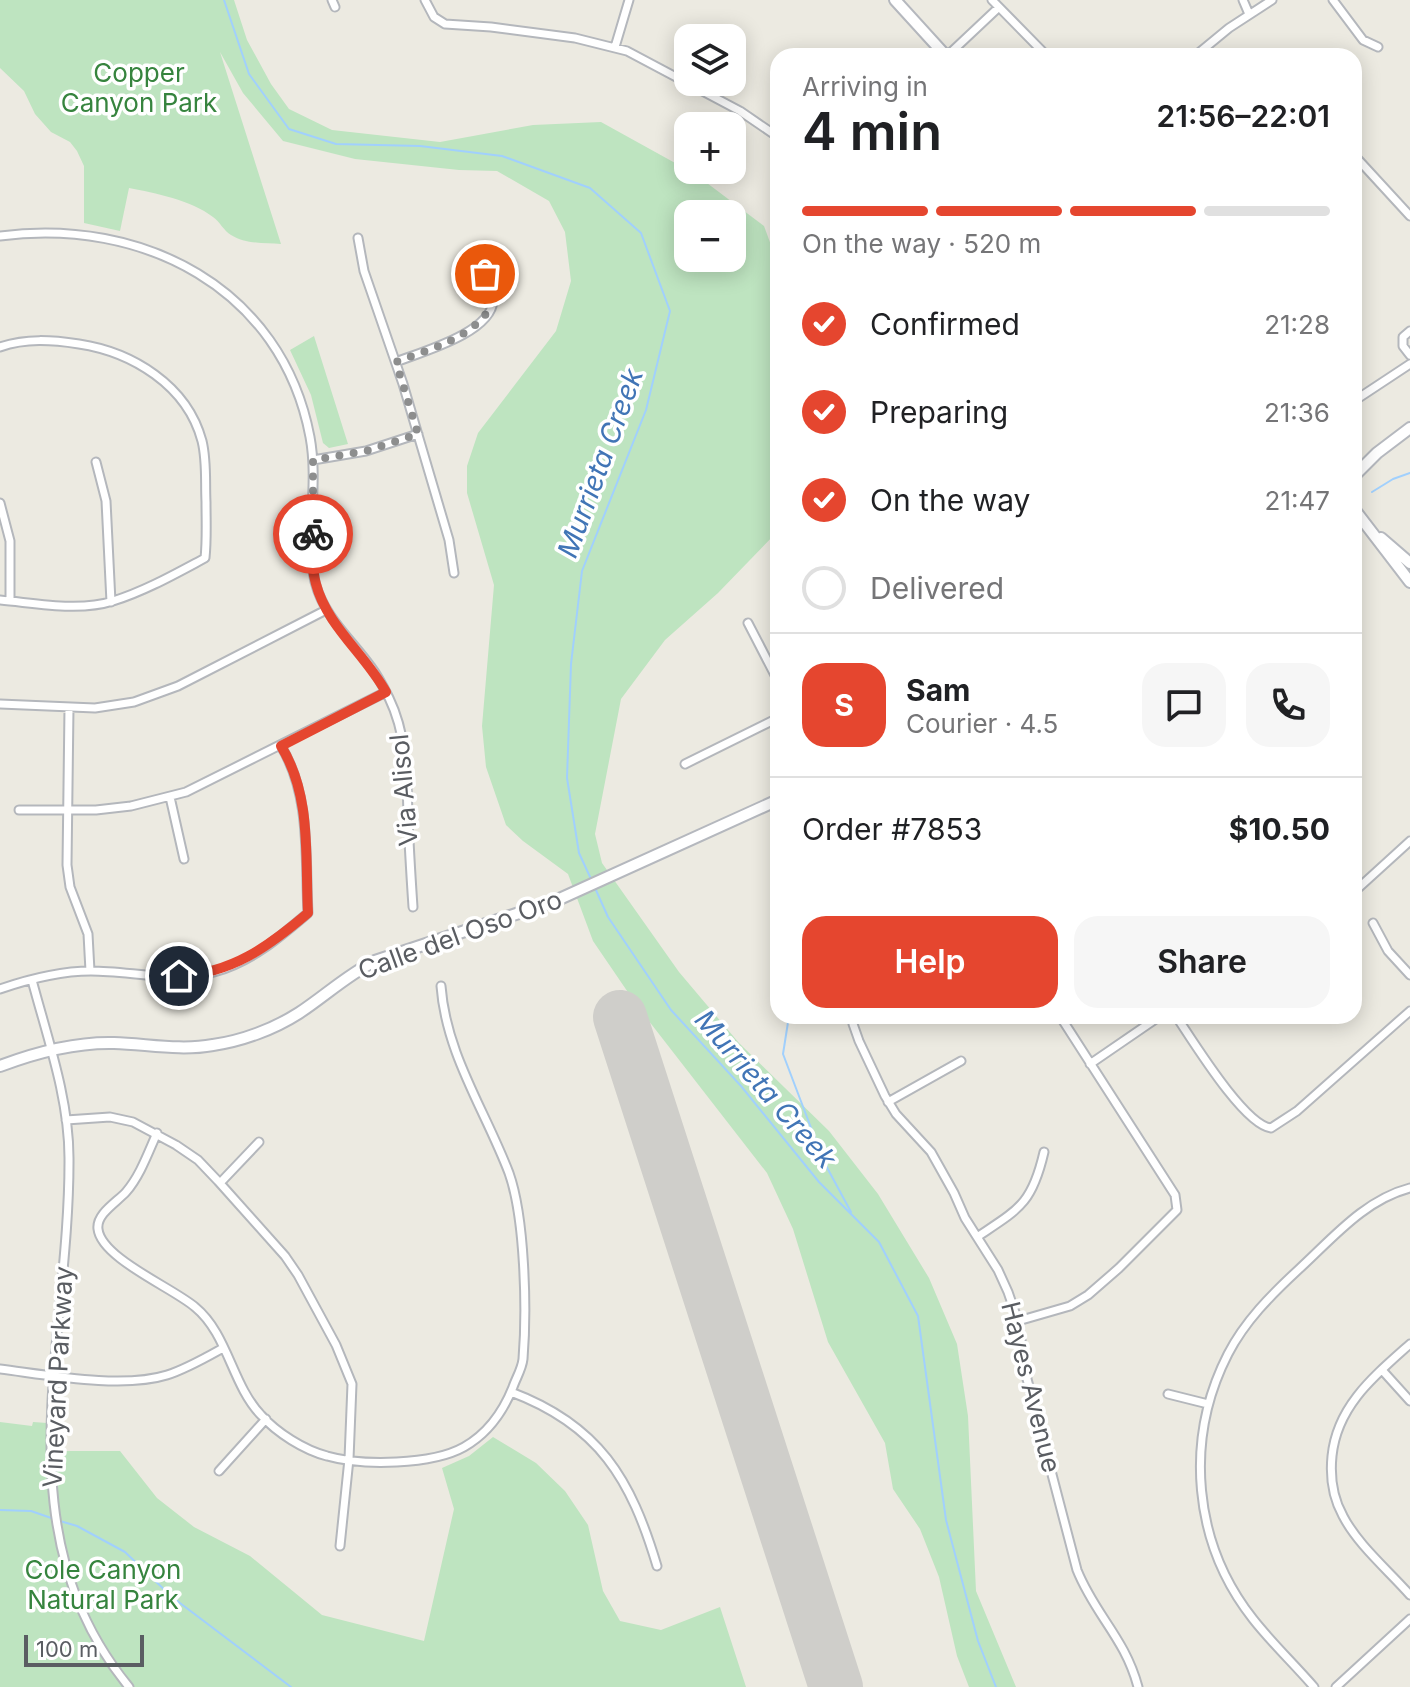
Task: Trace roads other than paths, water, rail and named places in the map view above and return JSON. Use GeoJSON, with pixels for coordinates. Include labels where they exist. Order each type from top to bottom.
{"type":"FeatureCollection","features":[{"type":"Feature","properties":{"kind":"main road"},"geometry":{"type":"LineString","coordinates":[[895,0],[940,48]]}},
{"type":"Feature","properties":{"kind":"main road"},"geometry":{"type":"LineString","coordinates":[[1362,468],[1410,428]]}},
{"type":"Feature","properties":{"kind":"main road"},"geometry":{"type":"LineString","coordinates":[[1362,519],[1394,565],[1410,582]]}},
{"type":"Feature","properties":{"kind":"main road"},"geometry":{"type":"LineString","coordinates":[[1371,530],[1410,563]]}},
{"type":"Feature","properties":{"kind":"main road","name":"Calle del Oso Oro"},"geometry":{"type":"LineString","coordinates":[[0,1066],[50,1050],[88,1044],[196,1047],[244,1037],[298,1014],[349,975],[375,961],[555,901],[770,804]]}},
{"type":"Feature","properties":{"kind":"street"},"geometry":{"type":"LineString","coordinates":[[425,0],[434,17],[445,24],[575,38],[615,47],[685,81],[770,132]]}},
{"type":"Feature","properties":{"kind":"street"},"geometry":{"type":"LineString","coordinates":[[615,47],[629,0]]}},
{"type":"Feature","properties":{"kind":"street"},"geometry":{"type":"LineString","coordinates":[[992,0],[1039,48]]}},
{"type":"Feature","properties":{"kind":"street"},"geometry":{"type":"LineString","coordinates":[[1243,0],[1249,14]]}},
{"type":"Feature","properties":{"kind":"street"},"geometry":{"type":"LineString","coordinates":[[1205,48],[1272,0]]}},
{"type":"Feature","properties":{"kind":"street"},"geometry":{"type":"LineString","coordinates":[[1333,0],[1363,40],[1378,47]]}},
{"type":"Feature","properties":{"kind":"street"},"geometry":{"type":"LineString","coordinates":[[956,48],[998,8]]}},
{"type":"Feature","properties":{"kind":"street"},"geometry":{"type":"LineString","coordinates":[[1362,164],[1410,216]]}},
{"type":"Feature","properties":{"kind":"street","name":"Via Alisol"},"geometry":{"type":"LineString","coordinates":[[0,236],[32,231],[108,238],[167,255],[217,285],[254,318],[281,355],[300,396],[313,460],[313,566],[316,585],[335,624],[373,668],[386,692],[397,717],[406,752],[413,907]]}},
{"type":"Feature","properties":{"kind":"street"},"geometry":{"type":"LineString","coordinates":[[358,238],[364,271],[396,362],[449,540],[454,573]]}},
{"type":"Feature","properties":{"kind":"street"},"geometry":{"type":"LineString","coordinates":[[396,362],[459,337],[487,314],[493,304],[493,295],[478,253]]}},
{"type":"Feature","properties":{"kind":"street"},"geometry":{"type":"LineString","coordinates":[[1410,331],[1403,337],[1403,346],[1410,355]]}},
{"type":"Feature","properties":{"kind":"street"},"geometry":{"type":"LineString","coordinates":[[0,347],[30,340],[97,347],[134,359],[171,389],[192,418],[202,440],[205,469],[205,558],[166,579],[111,602],[60,606],[0,600]]}},
{"type":"Feature","properties":{"kind":"street"},"geometry":{"type":"LineString","coordinates":[[1362,396],[1410,364]]}},
{"type":"Feature","properties":{"kind":"street"},"geometry":{"type":"LineString","coordinates":[[313,460],[366,451],[418,434]]}},
{"type":"Feature","properties":{"kind":"street"},"geometry":{"type":"LineString","coordinates":[[96,462],[106,501],[111,602]]}},
{"type":"Feature","properties":{"kind":"street"},"geometry":{"type":"LineString","coordinates":[[0,503],[10,541],[10,601]]}},
{"type":"Feature","properties":{"kind":"street"},"geometry":{"type":"LineString","coordinates":[[0,704],[95,708],[134,702],[160,694],[326,610]]}},
{"type":"Feature","properties":{"kind":"street"},"geometry":{"type":"LineString","coordinates":[[748,623],[770,666]]}},
{"type":"Feature","properties":{"kind":"street"},"geometry":{"type":"LineString","coordinates":[[19,810],[131,806],[170,797],[202,786],[386,692]]}},
{"type":"Feature","properties":{"kind":"street"},"geometry":{"type":"LineString","coordinates":[[69,708],[68,876],[88,934],[90,971]]}},
{"type":"Feature","properties":{"kind":"street"},"geometry":{"type":"LineString","coordinates":[[685,764],[770,722]]}},
{"type":"Feature","properties":{"kind":"street"},"geometry":{"type":"LineString","coordinates":[[0,989],[32,980],[90,971],[179,976],[214,972],[249,958],[308,913],[301,796],[295,773],[281,746]]}},
{"type":"Feature","properties":{"kind":"street"},"geometry":{"type":"LineString","coordinates":[[170,797],[184,859]]}},
{"type":"Feature","properties":{"kind":"street"},"geometry":{"type":"LineString","coordinates":[[1362,885],[1410,841]]}},
{"type":"Feature","properties":{"kind":"street"},"geometry":{"type":"LineString","coordinates":[[1373,923],[1388,951],[1410,975]]}},
{"type":"Feature","properties":{"kind":"street","name":"Vineyard Parkway"},"geometry":{"type":"LineString","coordinates":[[32,980],[66,1120],[69,1157],[61,1303],[50,1420],[51,1479],[58,1545],[64,1572],[79,1608],[98,1643],[129,1687]]}},
{"type":"Feature","properties":{"kind":"street"},"geometry":{"type":"LineString","coordinates":[[157,1133],[129,1189],[98,1220],[97,1231],[110,1250],[198,1308],[210,1324],[245,1392],[266,1419],[299,1445],[328,1456],[349,1459],[412,1461],[463,1447],[487,1430],[506,1404],[522,1363],[525,1310],[517,1203],[509,1173],[463,1073],[443,1015],[441,986]]}},
{"type":"Feature","properties":{"kind":"street"},"geometry":{"type":"LineString","coordinates":[[1182,1024],[1229,1092],[1262,1127],[1271,1128],[1297,1111],[1410,1011]]}},
{"type":"Feature","properties":{"kind":"street","name":"Hayes Avenue"},"geometry":{"type":"LineString","coordinates":[[853,1024],[888,1102],[931,1152],[1003,1281],[1018,1321],[1027,1379],[1077,1570],[1087,1594],[1127,1653],[1138,1687]]}},
{"type":"Feature","properties":{"kind":"street"},"geometry":{"type":"LineString","coordinates":[[1018,1321],[1070,1306],[1088,1295],[1177,1210],[1175,1195],[1065,1024]]}},
{"type":"Feature","properties":{"kind":"street"},"geometry":{"type":"LineString","coordinates":[[1090,1064],[1148,1024]]}},
{"type":"Feature","properties":{"kind":"street"},"geometry":{"type":"LineString","coordinates":[[888,1102],[961,1061]]}},
{"type":"Feature","properties":{"kind":"street"},"geometry":{"type":"LineString","coordinates":[[66,1120],[110,1117],[133,1122],[157,1133],[198,1160],[285,1256],[321,1314],[352,1384],[349,1459],[340,1546]]}},
{"type":"Feature","properties":{"kind":"street"},"geometry":{"type":"LineString","coordinates":[[220,1183],[259,1142]]}},
{"type":"Feature","properties":{"kind":"street"},"geometry":{"type":"LineString","coordinates":[[977,1237],[1009,1217],[1025,1202],[1033,1189],[1044,1152]]}},
{"type":"Feature","properties":{"kind":"street"},"geometry":{"type":"LineString","coordinates":[[1314,1687],[1253,1619],[1221,1567],[1208,1535],[1200,1470],[1201,1439],[1208,1404],[1228,1353],[1266,1300],[1371,1205],[1410,1188]]}},
{"type":"Feature","properties":{"kind":"street"},"geometry":{"type":"LineString","coordinates":[[1410,1344],[1352,1401],[1339,1422],[1331,1469],[1342,1515],[1410,1595]]}},
{"type":"Feature","properties":{"kind":"street"},"geometry":{"type":"LineString","coordinates":[[0,1369],[53,1376],[145,1380],[168,1375],[223,1348]]}},
{"type":"Feature","properties":{"kind":"street"},"geometry":{"type":"LineString","coordinates":[[1382,1370],[1410,1401]]}},
{"type":"Feature","properties":{"kind":"street"},"geometry":{"type":"LineString","coordinates":[[511,1392],[528,1398],[573,1424],[617,1468],[643,1523],[657,1566]]}},
{"type":"Feature","properties":{"kind":"street"},"geometry":{"type":"LineString","coordinates":[[1168,1394],[1208,1404]]}},
{"type":"Feature","properties":{"kind":"street"},"geometry":{"type":"LineString","coordinates":[[219,1471],[266,1419]]}},
{"type":"Feature","properties":{"kind":"street"},"geometry":{"type":"LineString","coordinates":[[1336,1687],[1410,1619]]}},
{"type":"Feature","properties":{"kind":"waterway","name":"Murrieta Creek"},"geometry":{"type":"LineString","coordinates":[[224,0],[249,74],[289,129],[336,144],[420,146],[502,156],[590,188],[641,233],[670,311],[646,410],[582,571],[571,664],[567,778],[579,853],[591,879]]}},
{"type":"Feature","properties":{"kind":"waterway"},"geometry":{"type":"LineString","coordinates":[[1372,492],[1410,473]]}},
{"type":"Feature","properties":{"kind":"waterway","name":"Murrieta Creek"},"geometry":{"type":"LineString","coordinates":[[595,888],[608,917],[671,1010],[741,1086],[819,1182],[879,1242],[918,1316],[946,1520],[978,1641],[996,1687]]}},
{"type":"Feature","properties":{"kind":"waterway"},"geometry":{"type":"LineString","coordinates":[[788,1024],[783,1054],[824,1162],[851,1212]]}},
{"type":"Feature","properties":{"kind":"waterway"},"geometry":{"type":"LineString","coordinates":[[0,1510],[31,1511],[54,1519]]}},
{"type":"Feature","properties":{"kind":"waterway"},"geometry":{"type":"LineString","coordinates":[[60,1521],[77,1526],[125,1552],[172,1597],[291,1687]]}},
{"type":"Feature","properties":{"kind":"park label","name":"Copper Canyon Park"},"geometry":{"type":"Point","coordinates":[139,88]}},
{"type":"Feature","properties":{"kind":"park label","name":"Cole Canyon Natural Park"},"geometry":{"type":"Point","coordinates":[103,1585]}}]}
